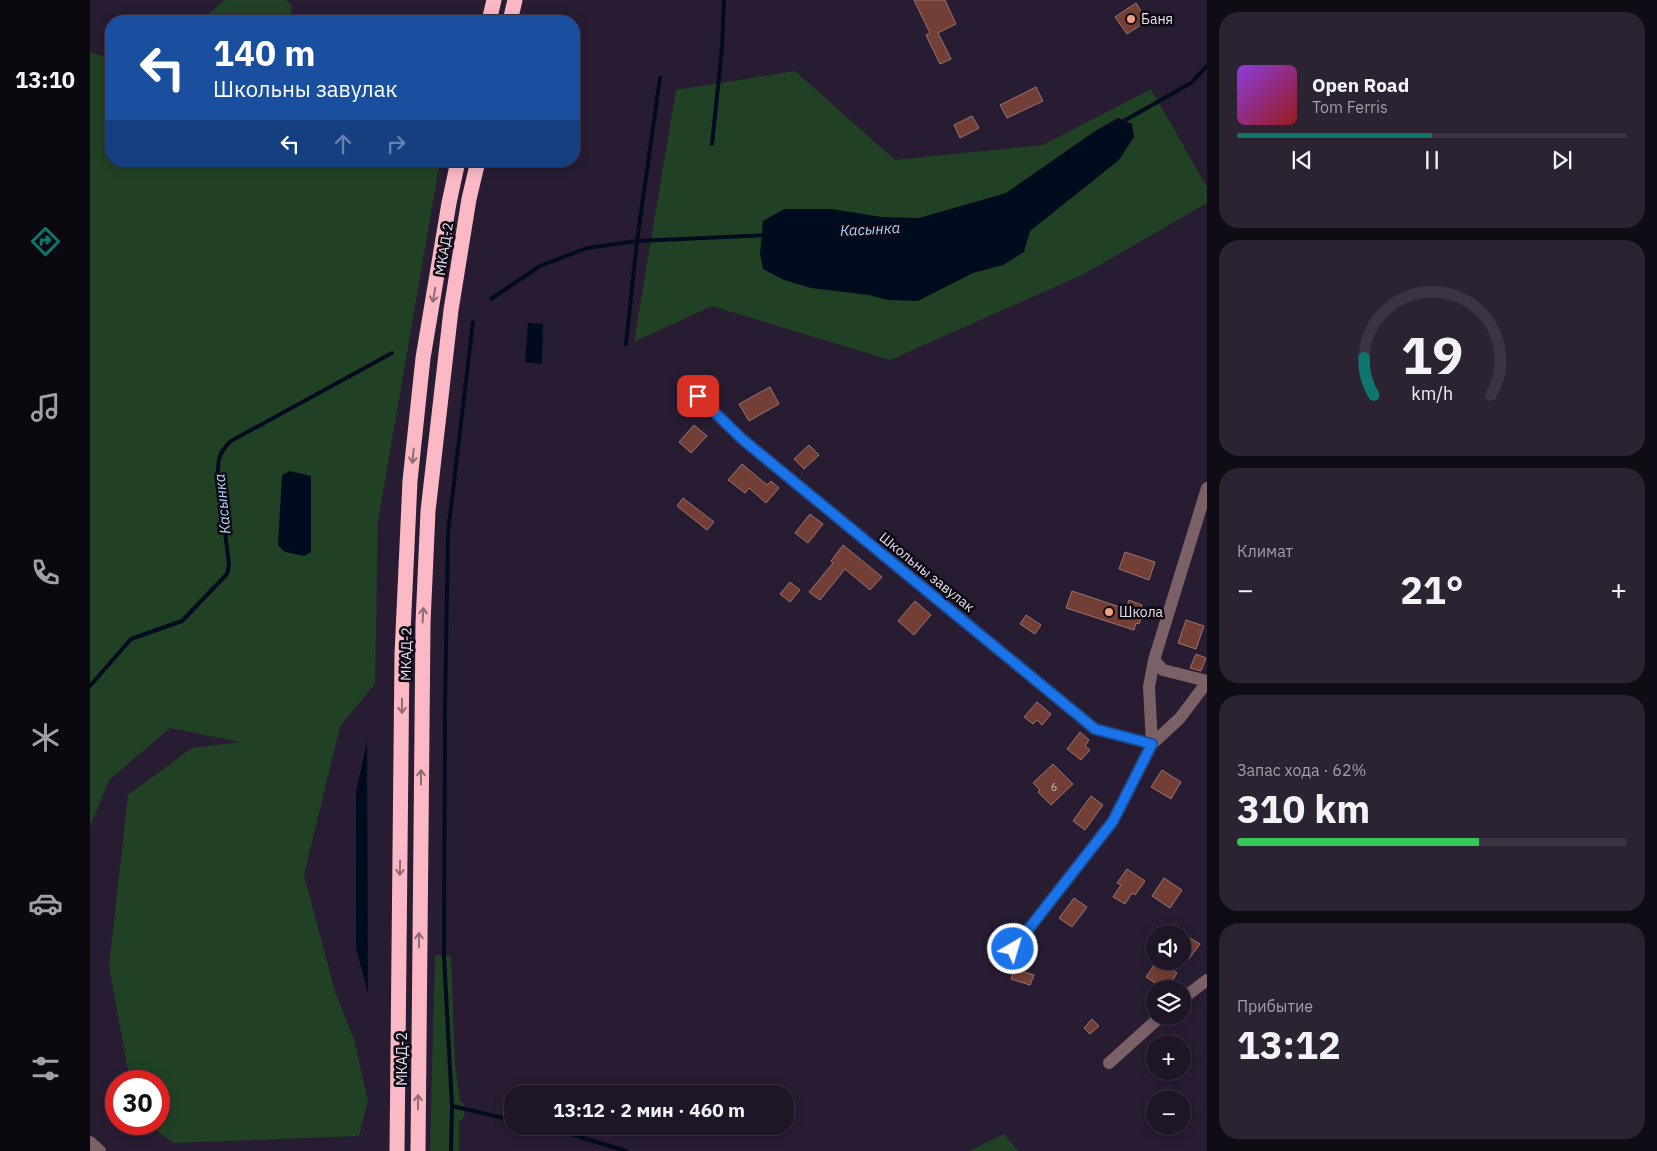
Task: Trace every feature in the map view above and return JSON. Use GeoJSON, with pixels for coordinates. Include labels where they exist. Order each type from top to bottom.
{"type":"FeatureCollection","features":[{"type":"Feature","properties":{"kind":"highway"},"geometry":{"type":"LineString","coordinates":[[490,15],[494,0]]}},
{"type":"Feature","properties":{"kind":"highway"},"geometry":{"type":"LineString","coordinates":[[511,15],[514,0]]}},
{"type":"Feature","properties":{"kind":"highway"},"geometry":{"type":"LineString","coordinates":[[397,1151],[402,654],[410,481],[423,358],[457,167]]}},
{"type":"Feature","properties":{"kind":"highway","name":"МКАД-2"},"geometry":{"type":"LineString","coordinates":[[418,1151],[422,661],[428,511],[451,310],[469,199],[477,167]]}},
{"type":"Feature","properties":{"kind":"street","name":"Школьны завулак"},"geometry":{"type":"LineString","coordinates":[[698,396],[742,439],[1095,729],[1152,744]]}},
{"type":"Feature","properties":{"kind":"street"},"geometry":{"type":"LineString","coordinates":[[1152,744],[1149,687],[1154,660],[1207,488]]}},
{"type":"Feature","properties":{"kind":"street"},"geometry":{"type":"LineString","coordinates":[[1013,949],[1113,821],[1152,744],[1180,718],[1207,682],[1163,670],[1154,660]]}},
{"type":"Feature","properties":{"kind":"street"},"geometry":{"type":"LineString","coordinates":[[1191,992],[1207,980]]}},
{"type":"Feature","properties":{"kind":"street"},"geometry":{"type":"LineString","coordinates":[[1109,1063],[1151,1025]]}},
{"type":"Feature","properties":{"kind":"street"},"geometry":{"type":"LineString","coordinates":[[90,1142],[100,1151]]}},
{"type":"Feature","properties":{"kind":"green space"},"geometry":{"type":"Polygon","coordinates":[[[225,0],[287,0],[292,6],[291,15],[207,15],[225,0]]]}},
{"type":"Feature","properties":{"kind":"green space"},"geometry":{"type":"Polygon","coordinates":[[[90,52],[105,57],[105,167],[439,167],[378,521],[375,684],[340,726],[304,875],[335,992],[354,1039],[368,1101],[359,1136],[173,1143],[162,1135],[170,1135],[170,1070],[128,1070],[109,966],[128,795],[192,748],[240,742],[170,728],[109,780],[90,827],[90,52]]]}},
{"type":"Feature","properties":{"kind":"green space"},"geometry":{"type":"Polygon","coordinates":[[[795,71],[895,160],[1043,145],[1151,89],[1207,187],[1207,203],[1084,274],[890,360],[712,306],[634,342],[676,90],[795,71]]]}},
{"type":"Feature","properties":{"kind":"green space"},"geometry":{"type":"Polygon","coordinates":[[[435,955],[451,956],[455,1064],[460,1101],[464,1104],[464,1117],[459,1122],[459,1151],[430,1151],[435,955]]]}},
{"type":"Feature","properties":{"kind":"green space"},"geometry":{"type":"Polygon","coordinates":[[[1004,1134],[1018,1151],[969,1151],[1004,1134]]]}},
{"type":"Feature","properties":{"kind":"water"},"geometry":{"type":"Polygon","coordinates":[[[1118,118],[1132,124],[1134,137],[1119,160],[1030,231],[1024,252],[1003,265],[973,273],[918,301],[887,300],[869,295],[811,288],[784,280],[763,269],[760,254],[763,221],[784,209],[832,209],[882,217],[919,218],[1006,193],[1095,131],[1118,118]]]}},
{"type":"Feature","properties":{"kind":"water"},"geometry":{"type":"Polygon","coordinates":[[[528,323],[543,324],[542,364],[525,362],[528,323]]]}},
{"type":"Feature","properties":{"kind":"water"},"geometry":{"type":"Polygon","coordinates":[[[290,471],[311,476],[311,552],[304,556],[285,552],[278,545],[282,475],[290,471]]]}},
{"type":"Feature","properties":{"kind":"water"},"geometry":{"type":"Polygon","coordinates":[[[367,742],[368,993],[356,948],[356,792],[367,742]]]}},
{"type":"Feature","properties":{"kind":"building"},"geometry":{"type":"Polygon","coordinates":[[[914,0],[945,0],[956,24],[938,33],[951,59],[940,64],[926,35],[930,33],[914,0]]]}},
{"type":"Feature","properties":{"kind":"building","name":"Баня"},"geometry":{"type":"Polygon","coordinates":[[[1136,3],[1147,21],[1127,34],[1115,17],[1136,3]]]}},
{"type":"Feature","properties":{"kind":"building"},"geometry":{"type":"Polygon","coordinates":[[[1036,87],[1043,101],[1007,118],[1000,105],[1036,87]]]}},
{"type":"Feature","properties":{"kind":"building"},"geometry":{"type":"Polygon","coordinates":[[[972,116],[979,128],[960,138],[954,125],[972,116]]]}},
{"type":"Feature","properties":{"kind":"building"},"geometry":{"type":"Polygon","coordinates":[[[770,387],[779,404],[749,421],[739,404],[770,387]]]}},
{"type":"Feature","properties":{"kind":"building"},"geometry":{"type":"Polygon","coordinates":[[[694,425],[707,436],[691,453],[679,442],[694,425]]]}},
{"type":"Feature","properties":{"kind":"building"},"geometry":{"type":"Polygon","coordinates":[[[809,445],[819,455],[804,469],[794,459],[809,445]]]}},
{"type":"Feature","properties":{"kind":"building"},"geometry":{"type":"Polygon","coordinates":[[[742,464],[767,485],[771,481],[779,488],[766,503],[749,488],[745,493],[728,480],[742,464]]]}},
{"type":"Feature","properties":{"kind":"building"},"geometry":{"type":"Polygon","coordinates":[[[683,498],[714,522],[707,530],[677,506],[683,498]]]}},
{"type":"Feature","properties":{"kind":"building"},"geometry":{"type":"Polygon","coordinates":[[[810,514],[823,524],[808,543],[795,533],[810,514]]]}},
{"type":"Feature","properties":{"kind":"building"},"geometry":{"type":"Polygon","coordinates":[[[843,545],[882,577],[870,590],[845,569],[820,600],[809,592],[833,563],[831,561],[843,545]]]}},
{"type":"Feature","properties":{"kind":"building"},"geometry":{"type":"Polygon","coordinates":[[[1125,552],[1155,562],[1149,580],[1119,569],[1125,552]]]}},
{"type":"Feature","properties":{"kind":"building"},"geometry":{"type":"Polygon","coordinates":[[[790,582],[800,590],[790,602],[780,594],[790,582]]]}},
{"type":"Feature","properties":{"kind":"building","name":"Школа"},"geometry":{"type":"Polygon","coordinates":[[[1072,591],[1126,609],[1129,600],[1142,605],[1139,614],[1142,615],[1139,624],[1136,623],[1134,630],[1066,608],[1072,591]]]}},
{"type":"Feature","properties":{"kind":"building"},"geometry":{"type":"Polygon","coordinates":[[[915,601],[931,615],[914,635],[898,621],[915,601]]]}},
{"type":"Feature","properties":{"kind":"building"},"geometry":{"type":"Polygon","coordinates":[[[1026,615],[1041,625],[1035,634],[1020,624],[1026,615]]]}},
{"type":"Feature","properties":{"kind":"building"},"geometry":{"type":"Polygon","coordinates":[[[1186,620],[1204,626],[1196,649],[1178,643],[1186,620]]]}},
{"type":"Feature","properties":{"kind":"building"},"geometry":{"type":"Polygon","coordinates":[[[1196,654],[1206,658],[1201,671],[1190,668],[1196,654]]]}},
{"type":"Feature","properties":{"kind":"building"},"geometry":{"type":"Polygon","coordinates":[[[1037,702],[1051,714],[1042,725],[1037,720],[1033,724],[1024,717],[1037,702]]]}},
{"type":"Feature","properties":{"kind":"building"},"geometry":{"type":"Polygon","coordinates":[[[1080,732],[1089,740],[1085,746],[1090,750],[1081,760],[1067,749],[1080,732]]]}},
{"type":"Feature","properties":{"kind":"building"},"geometry":{"type":"Polygon","coordinates":[[[1053,764],[1073,784],[1051,805],[1038,792],[1040,790],[1033,783],[1053,764]]]}},
{"type":"Feature","properties":{"kind":"building"},"geometry":{"type":"Polygon","coordinates":[[[1162,770],[1181,782],[1171,799],[1151,787],[1162,770]]]}},
{"type":"Feature","properties":{"kind":"building"},"geometry":{"type":"Polygon","coordinates":[[[1091,796],[1103,805],[1085,830],[1073,821],[1091,796]]]}},
{"type":"Feature","properties":{"kind":"building"},"geometry":{"type":"Polygon","coordinates":[[[1127,869],[1145,881],[1135,895],[1132,893],[1125,904],[1113,897],[1121,885],[1117,883],[1127,869]]]}},
{"type":"Feature","properties":{"kind":"building"},"geometry":{"type":"Polygon","coordinates":[[[1164,878],[1182,890],[1170,908],[1152,896],[1164,878]]]}},
{"type":"Feature","properties":{"kind":"building"},"geometry":{"type":"Polygon","coordinates":[[[1074,898],[1087,907],[1072,927],[1059,918],[1074,898]]]}},
{"type":"Feature","properties":{"kind":"building"},"geometry":{"type":"Polygon","coordinates":[[[1191,938],[1200,944],[1191,956],[1191,938]]]}},
{"type":"Feature","properties":{"kind":"building"},"geometry":{"type":"Polygon","coordinates":[[[1014,969],[1034,975],[1030,985],[1011,979],[1014,969]]]}},
{"type":"Feature","properties":{"kind":"building"},"geometry":{"type":"Polygon","coordinates":[[[1151,970],[1172,970],[1177,973],[1173,980],[1150,980],[1146,977],[1151,970]]]}},
{"type":"Feature","properties":{"kind":"building"},"geometry":{"type":"Polygon","coordinates":[[[1092,1019],[1099,1026],[1090,1034],[1084,1028],[1092,1019]]]}},
{"type":"Feature","properties":{"kind":"waterway"},"geometry":{"type":"LineString","coordinates":[[712,144],[722,48],[724,0]]}},
{"type":"Feature","properties":{"kind":"waterway","name":"Касынка"},"geometry":{"type":"LineString","coordinates":[[1122,122],[1191,83],[1207,66]]}},
{"type":"Feature","properties":{"kind":"waterway"},"geometry":{"type":"LineString","coordinates":[[626,344],[637,241],[660,78]]}},
{"type":"Feature","properties":{"kind":"waterway","name":"Касынка"},"geometry":{"type":"LineString","coordinates":[[491,299],[540,266],[587,248],[637,241],[767,235]]}},
{"type":"Feature","properties":{"kind":"waterway"},"geometry":{"type":"LineString","coordinates":[[451,1151],[452,1106],[444,956],[448,533],[473,322]]}},
{"type":"Feature","properties":{"kind":"waterway","name":"Касынка"},"geometry":{"type":"LineString","coordinates":[[90,686],[131,639],[182,621],[227,574],[229,565],[218,472],[220,455],[227,445],[231,441],[392,353]]}},
{"type":"Feature","properties":{"kind":"waterway"},"geometry":{"type":"LineString","coordinates":[[452,1106],[504,1118]]}},
{"type":"Feature","properties":{"kind":"waterway"},"geometry":{"type":"LineString","coordinates":[[574,1135],[626,1151]]}},
{"type":"Feature","properties":{"kind":"place","name":"Баня"},"geometry":{"type":"Point","coordinates":[1131,19]}},
{"type":"Feature","properties":{"kind":"place","name":"Школа"},"geometry":{"type":"Point","coordinates":[1109,612]}},
{"type":"Feature","properties":{"kind":"route"},"geometry":{"type":"LineString","coordinates":[[698,396],[742,439],[1095,729],[1152,744],[1113,821],[1013,949]]}}]}
